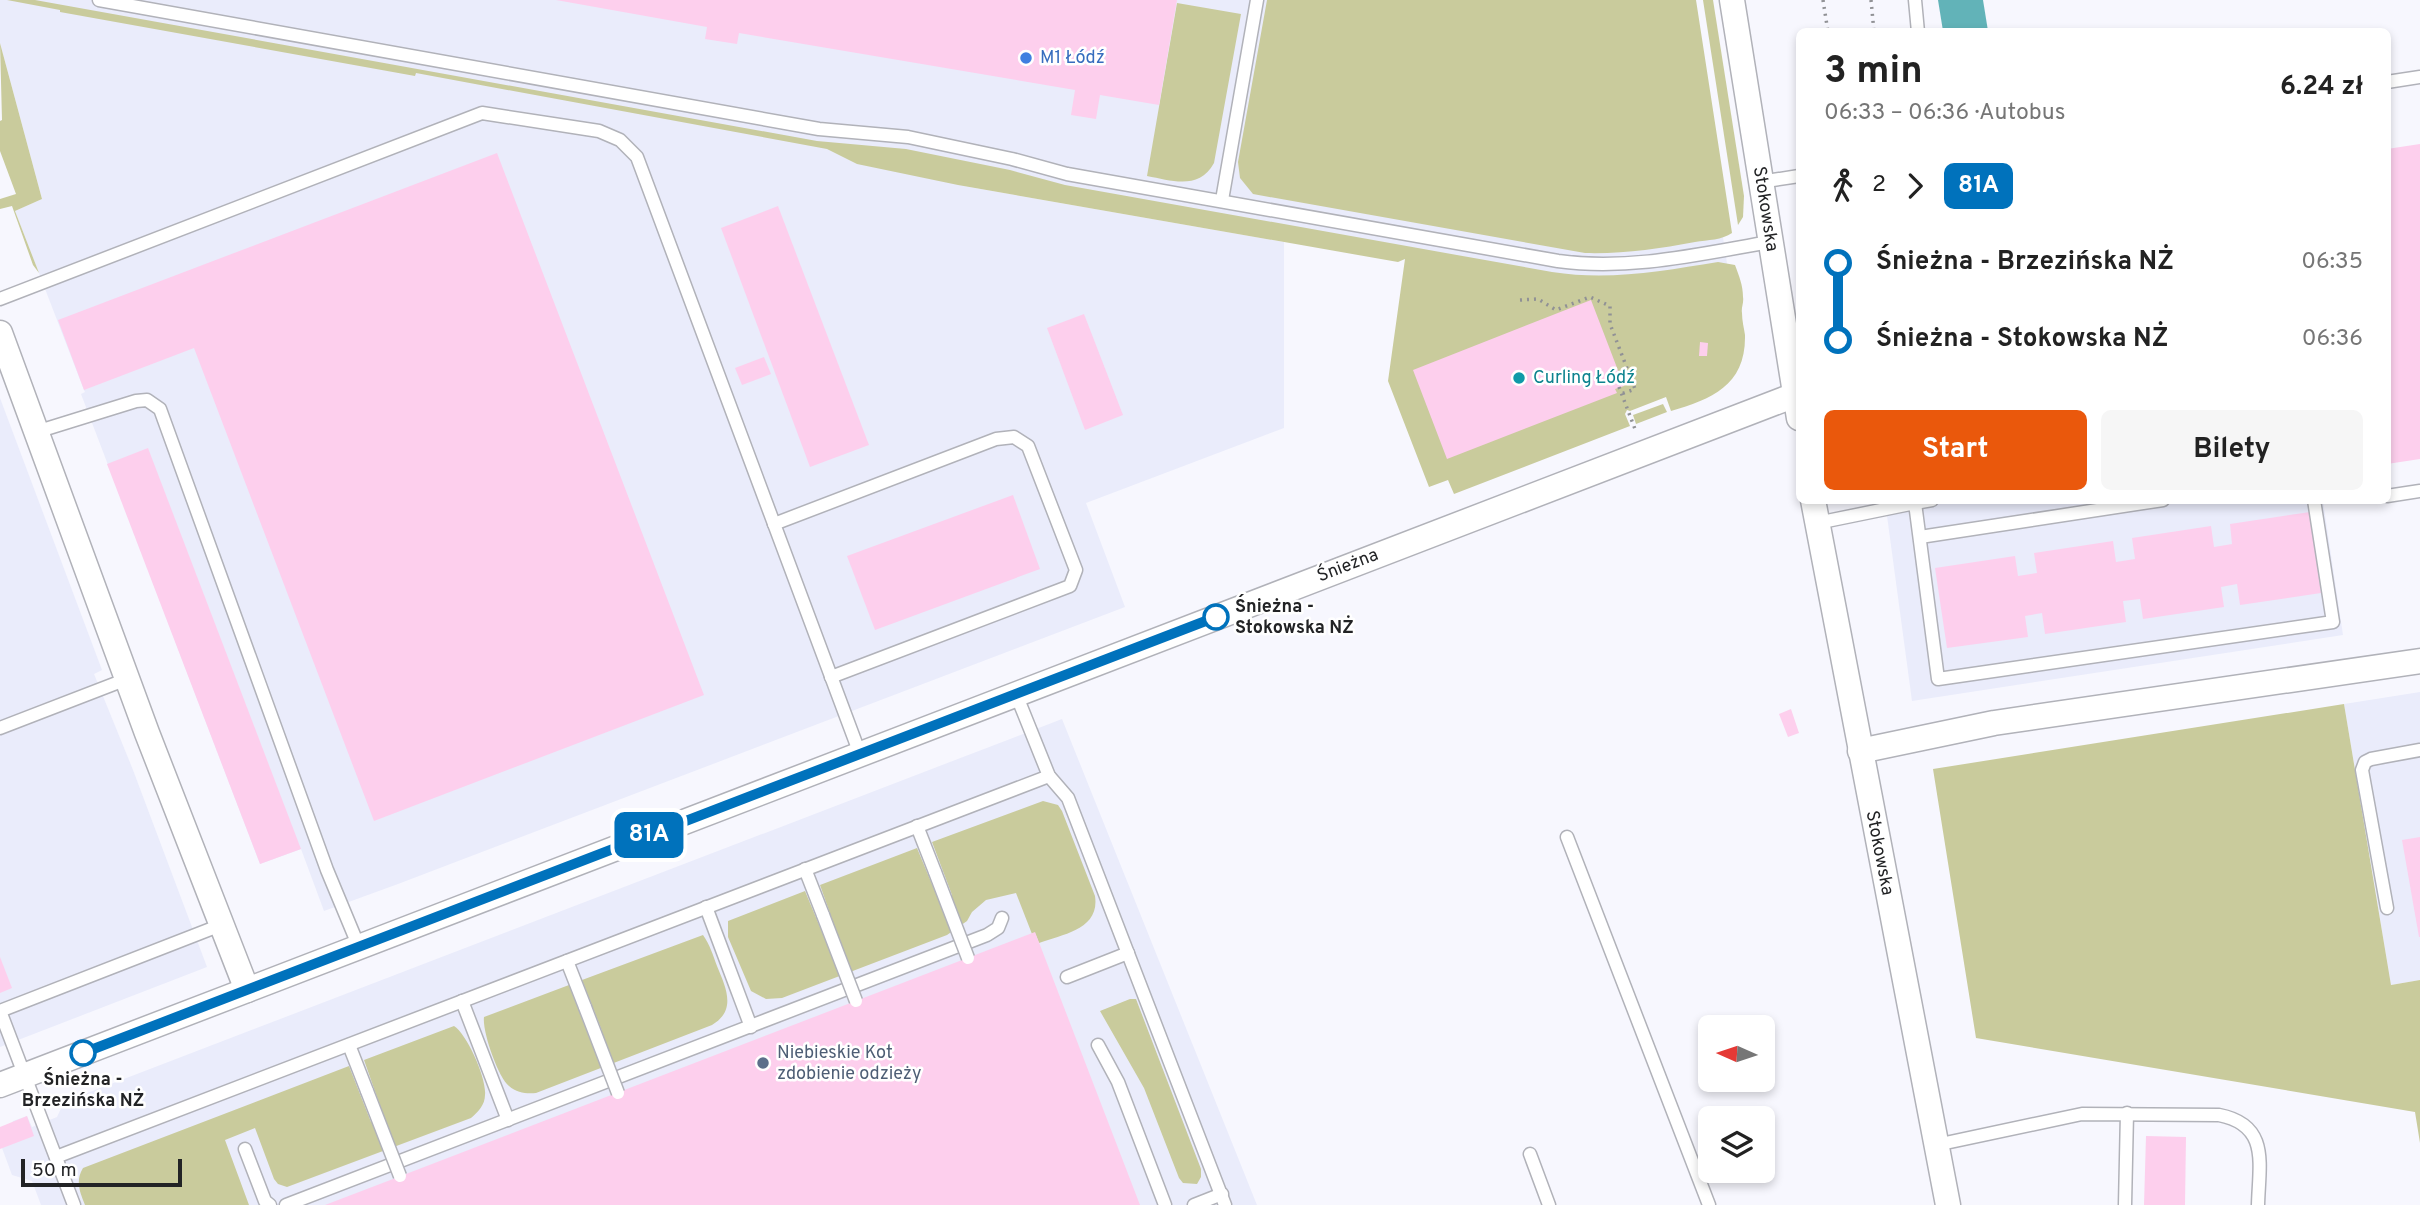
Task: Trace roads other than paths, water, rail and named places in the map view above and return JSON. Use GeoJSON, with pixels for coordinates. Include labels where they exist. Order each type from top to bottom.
{"type":"FeatureCollection","features":[{"type":"Feature","properties":{"kind":"street","name":"Stokowska"},"geometry":{"type":"LineString","coordinates":[[1732,0],[1770,242],[1793,349],[1796,392]]}},
{"type":"Feature","properties":{"kind":"street"},"geometry":{"type":"LineString","coordinates":[[0,333],[127,679],[247,990]]}},
{"type":"Feature","properties":{"kind":"street","name":"Śnieżna"},"geometry":{"type":"LineString","coordinates":[[0,1085],[1016,694],[1796,407]]}},
{"type":"Feature","properties":{"kind":"street","name":"Stokowska"},"geometry":{"type":"LineString","coordinates":[[1815,512],[1948,1205]]}},
{"type":"Feature","properties":{"kind":"street"},"geometry":{"type":"LineString","coordinates":[[1860,751],[1994,723],[2420,661]]}},
{"type":"Feature","properties":{"kind":"lane"},"geometry":{"type":"LineString","coordinates":[[99,0],[819,129],[908,138],[1012,159],[1060,172],[1577,264],[1625,265],[1770,242]]}},
{"type":"Feature","properties":{"kind":"lane"},"geometry":{"type":"LineString","coordinates":[[1222,200],[1257,0]]}},
{"type":"Feature","properties":{"kind":"lane"},"geometry":{"type":"LineString","coordinates":[[1914,0],[1918,28]]}},
{"type":"Feature","properties":{"kind":"lane"},"geometry":{"type":"LineString","coordinates":[[2391,81],[2420,77]]}},
{"type":"Feature","properties":{"kind":"lane"},"geometry":{"type":"LineString","coordinates":[[0,299],[482,113],[599,131],[620,140],[637,157],[860,754]]}},
{"type":"Feature","properties":{"kind":"lane"},"geometry":{"type":"LineString","coordinates":[[1760,182],[1796,176]]}},
{"type":"Feature","properties":{"kind":"lane"},"geometry":{"type":"LineString","coordinates":[[36,432],[135,401],[147,400],[160,409],[322,857],[359,947]]}},
{"type":"Feature","properties":{"kind":"lane"},"geometry":{"type":"LineString","coordinates":[[774,524],[996,439],[1014,437],[1028,446],[1076,570],[1070,586],[831,677]]}},
{"type":"Feature","properties":{"kind":"lane"},"geometry":{"type":"LineString","coordinates":[[2391,495],[2420,491]]}},
{"type":"Feature","properties":{"kind":"lane"},"geometry":{"type":"LineString","coordinates":[[1815,512],[1904,504]]}},
{"type":"Feature","properties":{"kind":"lane"},"geometry":{"type":"LineString","coordinates":[[1915,504],[1938,679],[2333,622],[2315,504]]}},
{"type":"Feature","properties":{"kind":"lane"},"geometry":{"type":"LineString","coordinates":[[1920,537],[2137,504]]}},
{"type":"Feature","properties":{"kind":"lane"},"geometry":{"type":"LineString","coordinates":[[0,728],[127,679]]}},
{"type":"Feature","properties":{"kind":"lane"},"geometry":{"type":"LineString","coordinates":[[1016,694],[1049,776],[1068,798],[1223,1200],[1194,1205]]}},
{"type":"Feature","properties":{"kind":"lane"},"geometry":{"type":"LineString","coordinates":[[2387,908],[2362,771],[2365,762],[2371,759],[2420,750]]}},
{"type":"Feature","properties":{"kind":"lane"},"geometry":{"type":"LineString","coordinates":[[56,1157],[1049,776]]}},
{"type":"Feature","properties":{"kind":"lane"},"geometry":{"type":"LineString","coordinates":[[918,826],[968,958]]}},
{"type":"Feature","properties":{"kind":"lane"},"geometry":{"type":"LineString","coordinates":[[1567,837],[1709,1205]]}},
{"type":"Feature","properties":{"kind":"lane"},"geometry":{"type":"LineString","coordinates":[[805,869],[856,1001]]}},
{"type":"Feature","properties":{"kind":"lane"},"geometry":{"type":"LineString","coordinates":[[706,907],[751,1027]]}},
{"type":"Feature","properties":{"kind":"lane"},"geometry":{"type":"LineString","coordinates":[[286,1205],[988,935],[998,928],[1002,918]]}},
{"type":"Feature","properties":{"kind":"lane"},"geometry":{"type":"LineString","coordinates":[[74,1205],[0,1011],[222,925]]}},
{"type":"Feature","properties":{"kind":"lane"},"geometry":{"type":"LineString","coordinates":[[1067,977],[1128,953]]}},
{"type":"Feature","properties":{"kind":"lane"},"geometry":{"type":"LineString","coordinates":[[567,961],[618,1093]]}},
{"type":"Feature","properties":{"kind":"lane"},"geometry":{"type":"LineString","coordinates":[[462,1001],[508,1119]]}},
{"type":"Feature","properties":{"kind":"lane"},"geometry":{"type":"LineString","coordinates":[[349,1045],[400,1176]]}},
{"type":"Feature","properties":{"kind":"lane"},"geometry":{"type":"LineString","coordinates":[[1098,1045],[1118,1082],[1165,1205]]}},
{"type":"Feature","properties":{"kind":"lane"},"geometry":{"type":"LineString","coordinates":[[2126,1205],[2127,1113]]}},
{"type":"Feature","properties":{"kind":"lane"},"geometry":{"type":"LineString","coordinates":[[1936,1145],[2082,1114],[2219,1115],[2234,1118],[2246,1125],[2256,1139],[2259,1154],[2258,1205]]}},
{"type":"Feature","properties":{"kind":"lane"},"geometry":{"type":"LineString","coordinates":[[245,1149],[265,1201],[270,1205]]}},
{"type":"Feature","properties":{"kind":"lane"},"geometry":{"type":"LineString","coordinates":[[1531,1154],[1549,1205]]}},
{"type":"Feature","properties":{"kind":"water"},"geometry":{"type":"Polygon","coordinates":[[[1938,0],[1983,0],[1988,28],[1943,28],[1938,0]]]}},
{"type":"Feature","properties":{"kind":"place","name":"M1 Łódź"},"geometry":{"type":"Point","coordinates":[1026,58]}},
{"type":"Feature","properties":{"kind":"place","name":"Curling Łódź"},"geometry":{"type":"Point","coordinates":[1519,378]}},
{"type":"Feature","properties":{"kind":"place","name":"Śnieżna - Stokowska NŻ"},"geometry":{"type":"Point","coordinates":[1216,617]}},
{"type":"Feature","properties":{"kind":"place","name":"Śnieżna - Brzezińska NŻ"},"geometry":{"type":"Point","coordinates":[83,1053]}},
{"type":"Feature","properties":{"kind":"place","name":"Niebieskie Kot zdobienie odzieży"},"geometry":{"type":"Point","coordinates":[763,1063]}}]}
